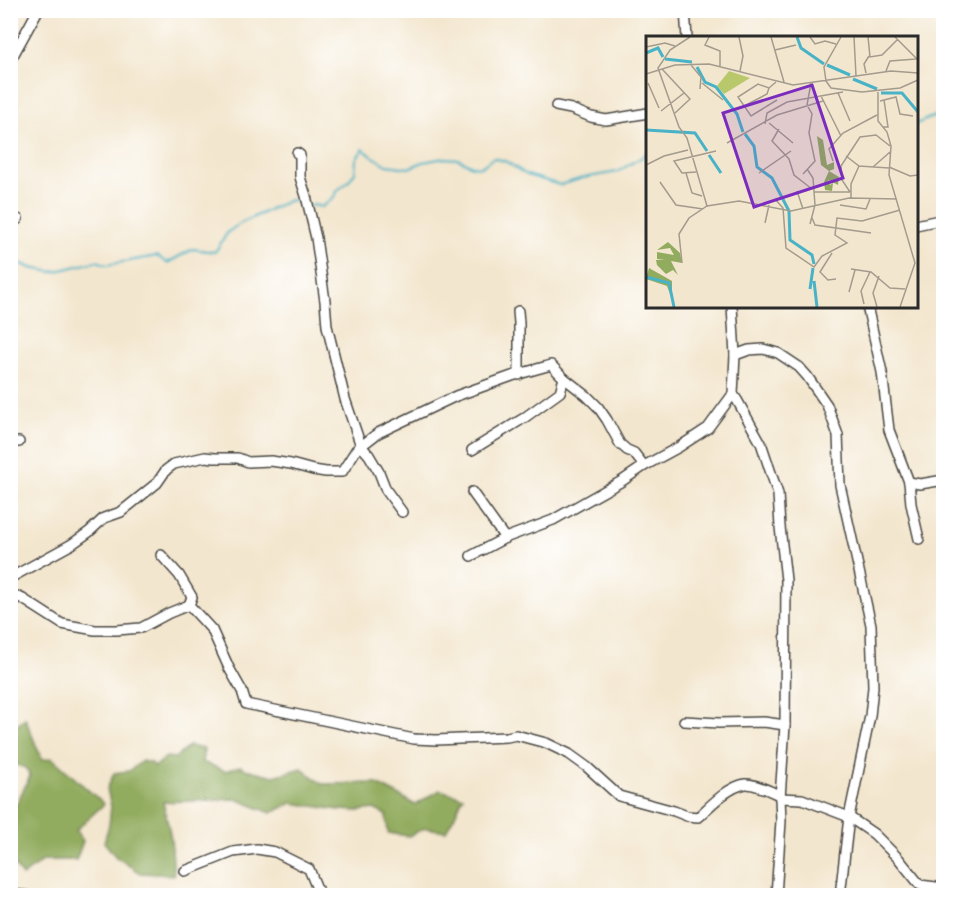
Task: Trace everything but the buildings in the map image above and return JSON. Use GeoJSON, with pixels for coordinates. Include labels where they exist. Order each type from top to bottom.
{"type":"FeatureCollection","features":[{"type":"Feature","properties":{"kind":"street"},"geometry":{"type":"LineString","coordinates":[[10,61],[38,10]]}},
{"type":"Feature","properties":{"kind":"street"},"geometry":{"type":"LineString","coordinates":[[685,10],[687,36]]}},
{"type":"Feature","properties":{"kind":"street"},"geometry":{"type":"LineString","coordinates":[[556,106],[606,120],[646,113]]}},
{"type":"Feature","properties":{"kind":"street"},"geometry":{"type":"LineString","coordinates":[[297,153],[300,155],[300,177],[316,238],[332,353],[345,399],[361,446],[369,455],[386,490],[402,512]]}},
{"type":"Feature","properties":{"kind":"street"},"geometry":{"type":"LineString","coordinates":[[918,225],[944,219]]}},
{"type":"Feature","properties":{"kind":"street"},"geometry":{"type":"LineString","coordinates":[[471,556],[505,538],[553,520],[708,428],[733,394],[735,355],[732,308]]}},
{"type":"Feature","properties":{"kind":"street"},"geometry":{"type":"LineString","coordinates":[[867,308],[882,372],[890,430],[909,482],[911,504],[919,539]]}},
{"type":"Feature","properties":{"kind":"street"},"geometry":{"type":"LineString","coordinates":[[518,311],[519,375]]}},
{"type":"Feature","properties":{"kind":"street"},"geometry":{"type":"LineString","coordinates":[[735,355],[749,350],[763,349],[778,353],[799,367],[827,405],[838,435],[840,485],[871,625],[873,687],[870,716],[849,818],[840,896]]}},
{"type":"Feature","properties":{"kind":"street"},"geometry":{"type":"LineString","coordinates":[[10,578],[72,544],[104,518],[121,512],[157,483],[166,470],[174,465],[205,457],[238,458],[248,462],[272,461],[313,470],[342,472],[356,450],[378,433],[456,396],[551,365],[598,407],[620,444],[634,453],[644,466]]}},
{"type":"Feature","properties":{"kind":"street"},"geometry":{"type":"LineString","coordinates":[[472,450],[560,392],[564,378]]}},
{"type":"Feature","properties":{"kind":"street"},"geometry":{"type":"LineString","coordinates":[[733,394],[761,443],[778,494],[786,579],[785,725],[776,896]]}},
{"type":"Feature","properties":{"kind":"street"},"geometry":{"type":"LineString","coordinates":[[909,482],[944,480]]}},
{"type":"Feature","properties":{"kind":"street"},"geometry":{"type":"LineString","coordinates":[[472,492],[505,538]]}},
{"type":"Feature","properties":{"kind":"street"},"geometry":{"type":"LineString","coordinates":[[10,593],[62,624],[95,630],[141,628],[189,605],[192,597],[179,575],[161,555]]}},
{"type":"Feature","properties":{"kind":"street"},"geometry":{"type":"LineString","coordinates":[[189,605],[212,630],[246,704],[414,739],[436,740],[516,735],[546,743],[569,754],[619,796],[687,816],[698,817],[727,792],[746,784],[780,797],[802,799],[849,818],[874,834],[900,859],[920,885],[944,888]]}},
{"type":"Feature","properties":{"kind":"street"},"geometry":{"type":"LineString","coordinates":[[684,721],[764,722],[785,725]]}},
{"type":"Feature","properties":{"kind":"street"},"geometry":{"type":"LineString","coordinates":[[185,871],[233,852],[257,849],[275,852],[309,869],[320,896]]}},
{"type":"Feature","properties":{"kind":"street"},"geometry":{"type":"LineString","coordinates":[[10,894],[30,896]]}},
{"type":"Feature","properties":{"kind":"green space"},"geometry":{"type":"Polygon","coordinates":[[[25,718],[42,760],[52,758],[104,804],[76,830],[83,841],[76,860],[44,860],[22,876],[11,860],[11,806],[16,805],[30,776],[26,768],[11,763],[10,732],[25,718]]]}},
{"type":"Feature","properties":{"kind":"green space"},"geometry":{"type":"Polygon","coordinates":[[[189,746],[204,749],[202,762],[225,771],[240,766],[274,776],[302,768],[322,784],[375,783],[415,805],[440,790],[463,797],[446,831],[425,828],[409,836],[388,833],[386,815],[374,809],[340,810],[292,803],[271,813],[236,799],[163,802],[171,838],[174,875],[140,873],[116,857],[104,842],[111,806],[107,789],[114,773],[129,771],[142,761],[151,763],[155,767],[166,757],[175,758],[189,746]]]}},
{"type":"Feature","properties":{"kind":"waterway"},"geometry":{"type":"LineString","coordinates":[[918,123],[944,112]]}},
{"type":"Feature","properties":{"kind":"waterway"},"geometry":{"type":"LineString","coordinates":[[310,206],[322,207],[348,182],[355,172],[356,159],[363,149],[387,165],[409,168],[423,162],[444,158],[458,159],[472,166],[481,167],[493,158],[505,161],[527,175],[560,185],[617,172],[646,153]]}},
{"type":"Feature","properties":{"kind":"waterway"},"geometry":{"type":"LineString","coordinates":[[10,266],[20,263],[31,268],[53,272],[98,261],[106,265],[157,256],[167,263],[193,249],[215,252],[228,232],[241,223],[290,200],[305,204]]}}]}
